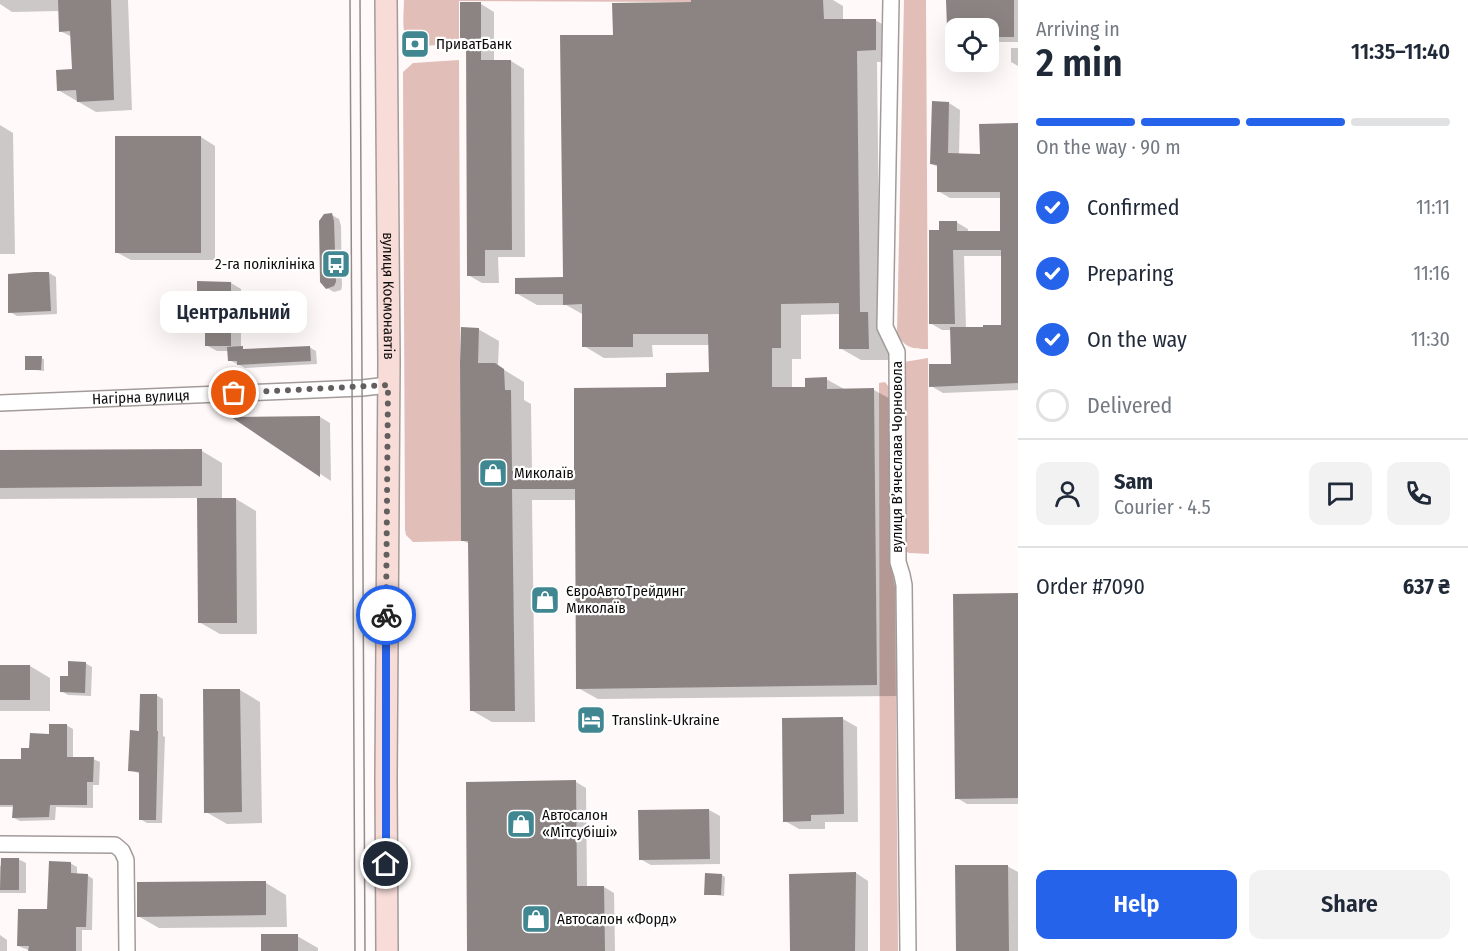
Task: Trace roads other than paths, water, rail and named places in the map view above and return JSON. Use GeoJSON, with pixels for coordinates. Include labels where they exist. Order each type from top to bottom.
{"type":"FeatureCollection","features":[{"type":"Feature","properties":{"kind":"main road","name":"вулиця Космонавтів"},"geometry":{"type":"LineString","coordinates":[[386,0],[387,951]]}},
{"type":"Feature","properties":{"kind":"street","name":"вулиця Вʼячеслава Чорновола"},"geometry":{"type":"LineString","coordinates":[[891,0],[885,327],[897,352],[898,562],[904,585],[908,951]]}},
{"type":"Feature","properties":{"kind":"street","name":"Нагірна вулиця"},"geometry":{"type":"LineString","coordinates":[[0,403],[388,385]]}},
{"type":"Feature","properties":{"kind":"street"},"geometry":{"type":"LineString","coordinates":[[0,844],[115,845],[122,851],[126,860],[127,951]]}},
{"type":"Feature","properties":{"kind":"tram line"},"geometry":{"type":"LineString","coordinates":[[350,0],[355,951]]}},
{"type":"Feature","properties":{"kind":"tram line"},"geometry":{"type":"LineString","coordinates":[[360,0],[365,951]]}},
{"type":"Feature","properties":{"kind":"place","name":"ПриватБанк"},"geometry":{"type":"Point","coordinates":[415,44]}},
{"type":"Feature","properties":{"kind":"place","name":"2-га поліклініка"},"geometry":{"type":"Point","coordinates":[336,264]}},
{"type":"Feature","properties":{"kind":"place","name":"Центральний"},"geometry":{"type":"Point","coordinates":[234,393]}},
{"type":"Feature","properties":{"kind":"place","name":"Миколаїв"},"geometry":{"type":"Point","coordinates":[493,473]}},
{"type":"Feature","properties":{"kind":"place","name":"ЄвроАвтоТрейдинг Миколаїв"},"geometry":{"type":"Point","coordinates":[545,600]}},
{"type":"Feature","properties":{"kind":"place","name":"Translink-Ukraine"},"geometry":{"type":"Point","coordinates":[591,720]}},
{"type":"Feature","properties":{"kind":"place","name":"Автосалон «Мітсубіші»"},"geometry":{"type":"Point","coordinates":[521,824]}},
{"type":"Feature","properties":{"kind":"place","name":"Автосалон «Форд»"},"geometry":{"type":"Point","coordinates":[536,919]}}]}
